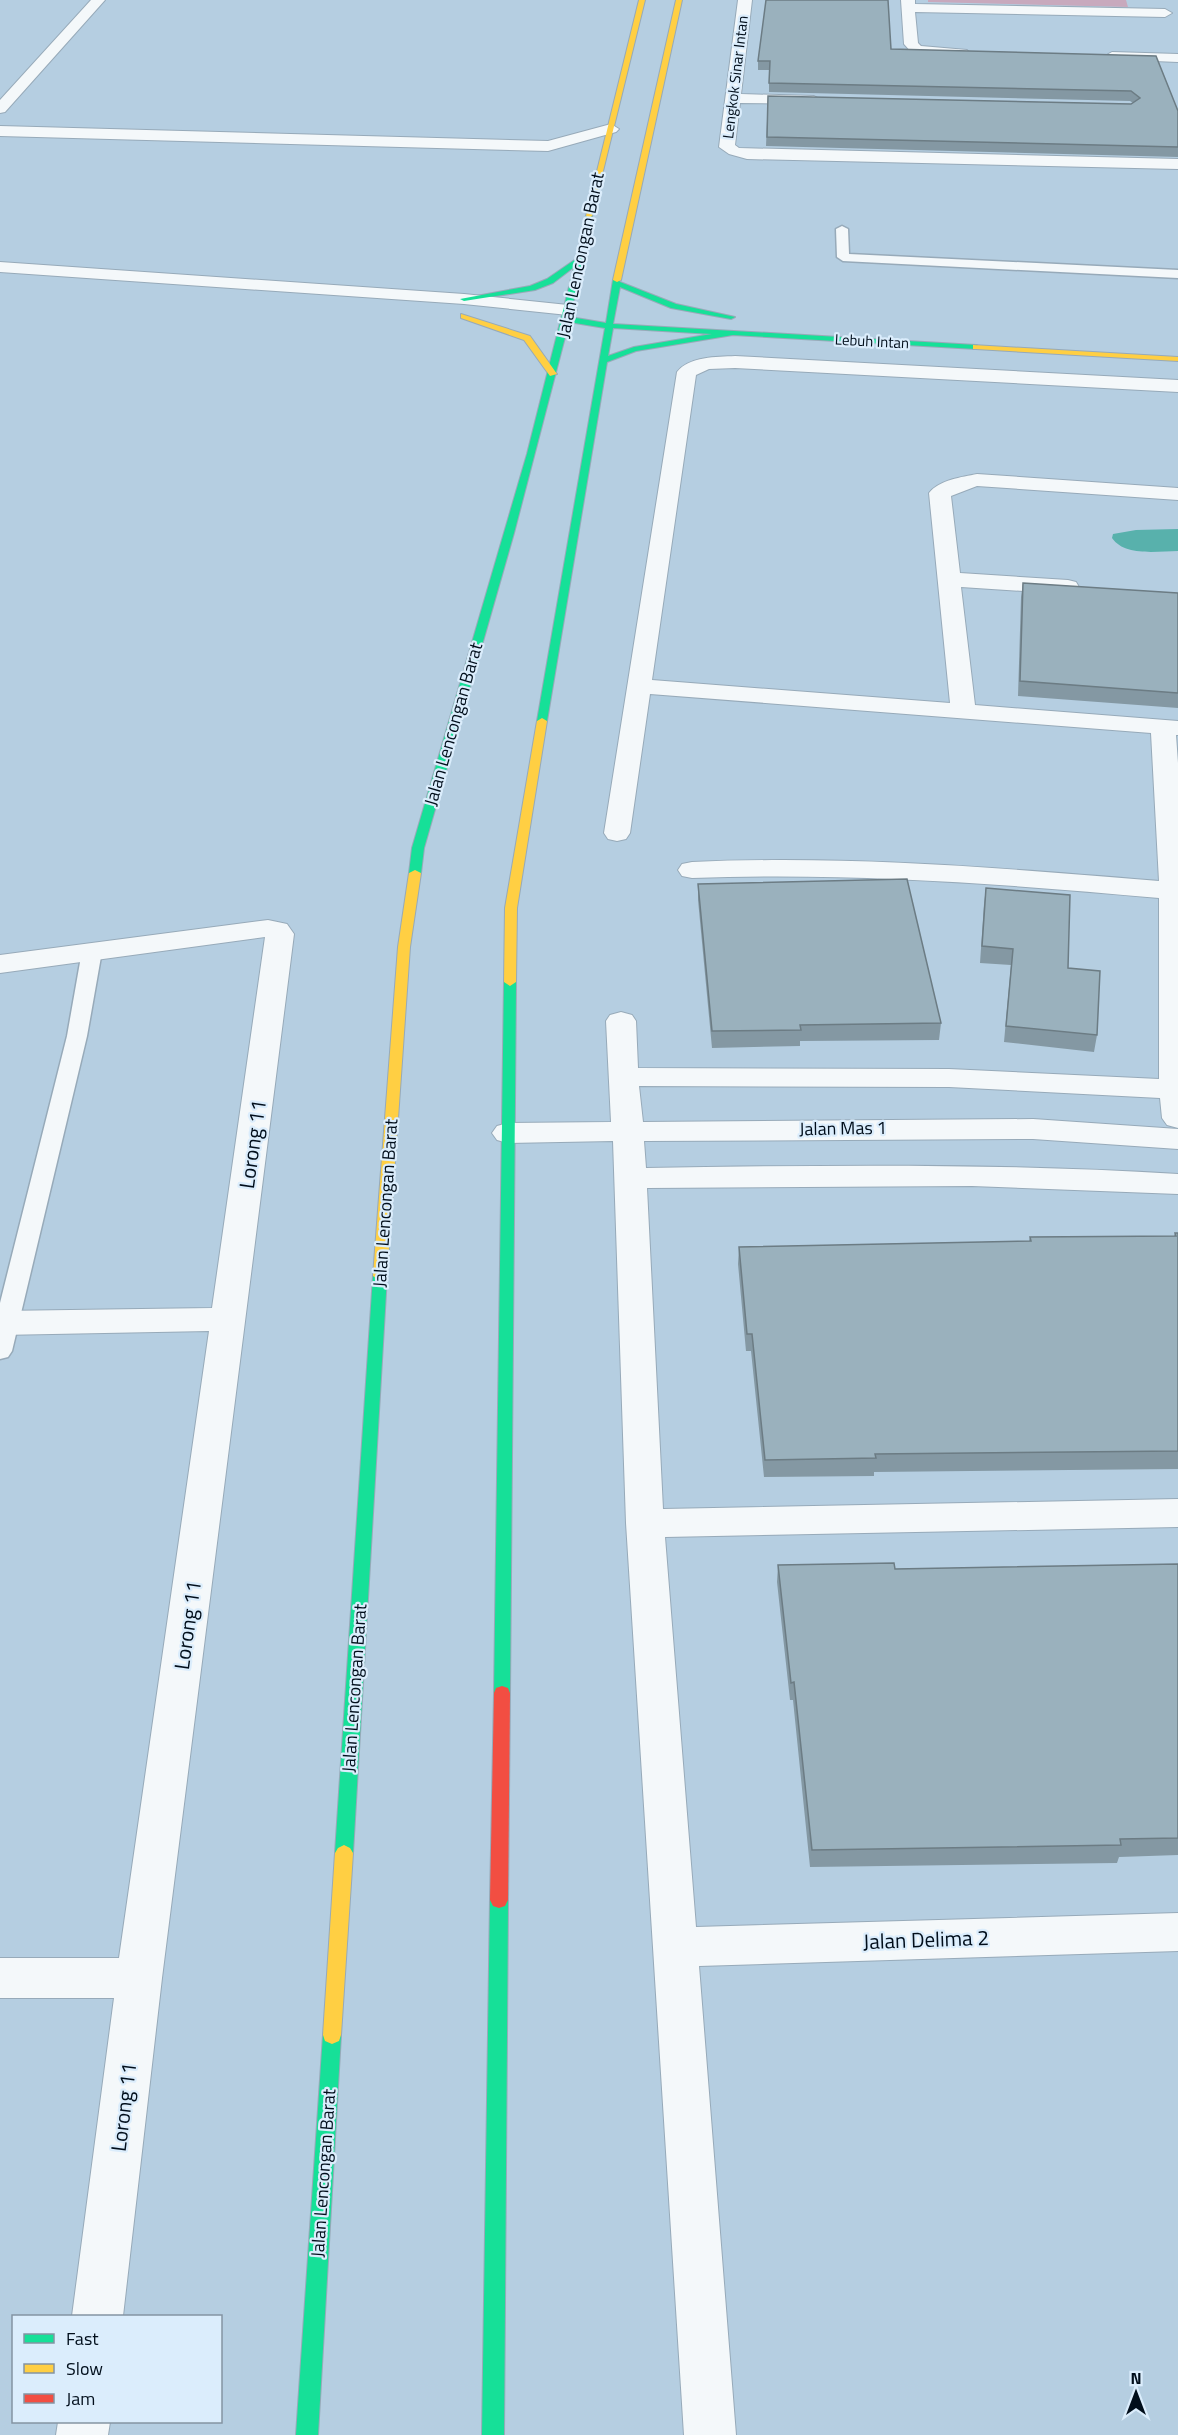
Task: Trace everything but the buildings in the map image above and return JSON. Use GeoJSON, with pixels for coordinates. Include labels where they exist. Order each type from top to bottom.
{"type":"FeatureCollection","features":[{"type":"Feature","properties":{"kind":"main road","name":"Jalan Lencongan Barat"},"geometry":{"type":"LineString","coordinates":[[307,2435],[391,1103],[404,947],[418,848],[553,374],[599,167],[611,129],[642,0]]}},
{"type":"Feature","properties":{"kind":"main road"},"geometry":{"type":"LineString","coordinates":[[492,2435],[511,908],[602,361],[614,317],[617,283],[680,0]]}},
{"type":"Feature","properties":{"kind":"main road"},"geometry":{"type":"LineString","coordinates":[[464,308],[550,281],[578,261]]}},
{"type":"Feature","properties":{"kind":"main road"},"geometry":{"type":"LineString","coordinates":[[617,283],[668,304],[737,318],[654,314]]}},
{"type":"Feature","properties":{"kind":"main road"},"geometry":{"type":"LineString","coordinates":[[464,308],[527,338],[553,374]]}},
{"type":"Feature","properties":{"kind":"main road","name":"Lebuh Intan"},"geometry":{"type":"LineString","coordinates":[[567,314],[614,317],[733,333],[1178,359]]}},
{"type":"Feature","properties":{"kind":"main road"},"geometry":{"type":"LineString","coordinates":[[602,361],[634,349],[733,333]]}},
{"type":"Feature","properties":{"kind":"street"},"geometry":{"type":"LineString","coordinates":[[0,109],[98,0]]}},
{"type":"Feature","properties":{"kind":"street","name":"Lengkok Sinar Intan"},"geometry":{"type":"LineString","coordinates":[[745,0],[727,147],[734,151],[747,154],[1178,164]]}},
{"type":"Feature","properties":{"kind":"street"},"geometry":{"type":"LineString","coordinates":[[1158,0],[1174,27]]}},
{"type":"Feature","properties":{"kind":"street"},"geometry":{"type":"LineString","coordinates":[[975,53],[917,50],[911,44],[908,4],[1165,13]]}},
{"type":"Feature","properties":{"kind":"street"},"geometry":{"type":"LineString","coordinates":[[1101,56],[1178,58]]}},
{"type":"Feature","properties":{"kind":"street"},"geometry":{"type":"LineString","coordinates":[[732,98],[826,100]]}},
{"type":"Feature","properties":{"kind":"street"},"geometry":{"type":"LineString","coordinates":[[0,131],[548,146],[611,129]]}},
{"type":"Feature","properties":{"kind":"street"},"geometry":{"type":"LineString","coordinates":[[548,146],[599,167]]}},
{"type":"Feature","properties":{"kind":"street"},"geometry":{"type":"LineString","coordinates":[[0,267],[464,308]]}},
{"type":"Feature","properties":{"kind":"street"},"geometry":{"type":"LineString","coordinates":[[0,285],[567,314]]}},
{"type":"Feature","properties":{"kind":"street"},"geometry":{"type":"LineString","coordinates":[[617,833],[687,372],[705,364],[735,362],[1178,386]]}},
{"type":"Feature","properties":{"kind":"street"},"geometry":{"type":"LineString","coordinates":[[963,711],[940,493],[959,484],[977,480],[1178,494]]}},
{"type":"Feature","properties":{"kind":"street"},"geometry":{"type":"LineString","coordinates":[[950,579],[1087,588]]}},
{"type":"Feature","properties":{"kind":"street"},"geometry":{"type":"LineString","coordinates":[[623,1077],[949,1078],[1176,1103],[1170,727],[639,686]]}},
{"type":"Feature","properties":{"kind":"street"},"geometry":{"type":"LineString","coordinates":[[692,870],[784,867],[874,869],[1173,891]]}},
{"type":"Feature","properties":{"kind":"street","name":"Lorong 11"},"geometry":{"type":"LineString","coordinates":[[92,951],[268,928],[277,930],[280,934],[97,2315]]}},
{"type":"Feature","properties":{"kind":"street"},"geometry":{"type":"LineString","coordinates":[[0,964],[92,951]]}},
{"type":"Feature","properties":{"kind":"street"},"geometry":{"type":"LineString","coordinates":[[621,1021],[645,1524],[710,2435]]}},
{"type":"Feature","properties":{"kind":"street","name":"Jalan Mas 1"},"geometry":{"type":"LineString","coordinates":[[508,1133],[931,1128],[1034,1129],[1178,1139]]}},
{"type":"Feature","properties":{"kind":"street"},"geometry":{"type":"LineString","coordinates":[[630,1178],[923,1174],[1078,1177],[1178,1184]]}},
{"type":"Feature","properties":{"kind":"street"},"geometry":{"type":"LineString","coordinates":[[2,1332],[228,1319]]}},
{"type":"Feature","properties":{"kind":"street"},"geometry":{"type":"LineString","coordinates":[[645,1524],[1178,1513]]}},
{"type":"Feature","properties":{"kind":"street","name":"Jalan Delima 2"},"geometry":{"type":"LineString","coordinates":[[675,1947],[1178,1932]]}},
{"type":"Feature","properties":{"kind":"street"},"geometry":{"type":"LineString","coordinates":[[0,1978],[140,1978]]}},
{"type":"Feature","properties":{"kind":"lane"},"geometry":{"type":"LineString","coordinates":[[842,229],[843,257],[1178,274]]}},
{"type":"Feature","properties":{"kind":"lane"},"geometry":{"type":"LineString","coordinates":[[2,1332],[77,1036],[92,951]]}},
{"type":"Feature","properties":{"kind":"shaded area"},"geometry":{"type":"Polygon","coordinates":[[[928,0],[1126,0],[1128,7],[928,2],[928,0]]]}},
{"type":"Feature","properties":{"kind":"shaded area"},"geometry":{"type":"Polygon","coordinates":[[[1178,529],[1178,551],[1142,552],[1125,548],[1112,538],[1113,534],[1136,530],[1178,529]]]}},
{"type":"Feature","properties":{"kind":"traffic: fast"},"geometry":{"type":"LineString","coordinates":[[415,873],[418,848],[487,612],[552,375],[589,216]]}},
{"type":"Feature","properties":{"kind":"traffic: fast"},"geometry":{"type":"LineString","coordinates":[[464,299],[532,288],[550,281],[578,261]]}},
{"type":"Feature","properties":{"kind":"traffic: fast"},"geometry":{"type":"LineString","coordinates":[[542,721],[617,280]]}},
{"type":"Feature","properties":{"kind":"traffic: fast"},"geometry":{"type":"LineString","coordinates":[[617,283],[674,306],[731,317]]}},
{"type":"Feature","properties":{"kind":"traffic: fast"},"geometry":{"type":"LineString","coordinates":[[567,319],[609,326],[976,347]]}},
{"type":"Feature","properties":{"kind":"traffic: fast"},"geometry":{"type":"LineString","coordinates":[[602,361],[634,349],[733,333]]}},
{"type":"Feature","properties":{"kind":"traffic: fast"},"geometry":{"type":"LineString","coordinates":[[502,1693],[510,982]]}},
{"type":"Feature","properties":{"kind":"traffic: fast"},"geometry":{"type":"LineString","coordinates":[[344,1853],[380,1276]]}},
{"type":"Feature","properties":{"kind":"traffic: fast"},"geometry":{"type":"LineString","coordinates":[[493,2435],[499,1900]]}},
{"type":"Feature","properties":{"kind":"traffic: fast"},"geometry":{"type":"LineString","coordinates":[[307,2435],[332,2035]]}},
{"type":"Feature","properties":{"kind":"traffic: slow"},"geometry":{"type":"LineString","coordinates":[[589,216],[642,0]]}},
{"type":"Feature","properties":{"kind":"traffic: slow"},"geometry":{"type":"LineString","coordinates":[[617,280],[679,0]]}},
{"type":"Feature","properties":{"kind":"traffic: slow"},"geometry":{"type":"LineString","coordinates":[[464,316],[527,338],[553,374]]}},
{"type":"Feature","properties":{"kind":"traffic: slow"},"geometry":{"type":"LineString","coordinates":[[976,347],[1178,359]]}},
{"type":"Feature","properties":{"kind":"traffic: slow"},"geometry":{"type":"LineString","coordinates":[[510,982],[511,908],[542,721]]}},
{"type":"Feature","properties":{"kind":"traffic: slow"},"geometry":{"type":"LineString","coordinates":[[380,1276],[404,947],[415,873]]}},
{"type":"Feature","properties":{"kind":"traffic: slow"},"geometry":{"type":"LineString","coordinates":[[332,2035],[344,1853]]}},
{"type":"Feature","properties":{"kind":"traffic: jam"},"geometry":{"type":"LineString","coordinates":[[499,1900],[502,1693]]}}]}
